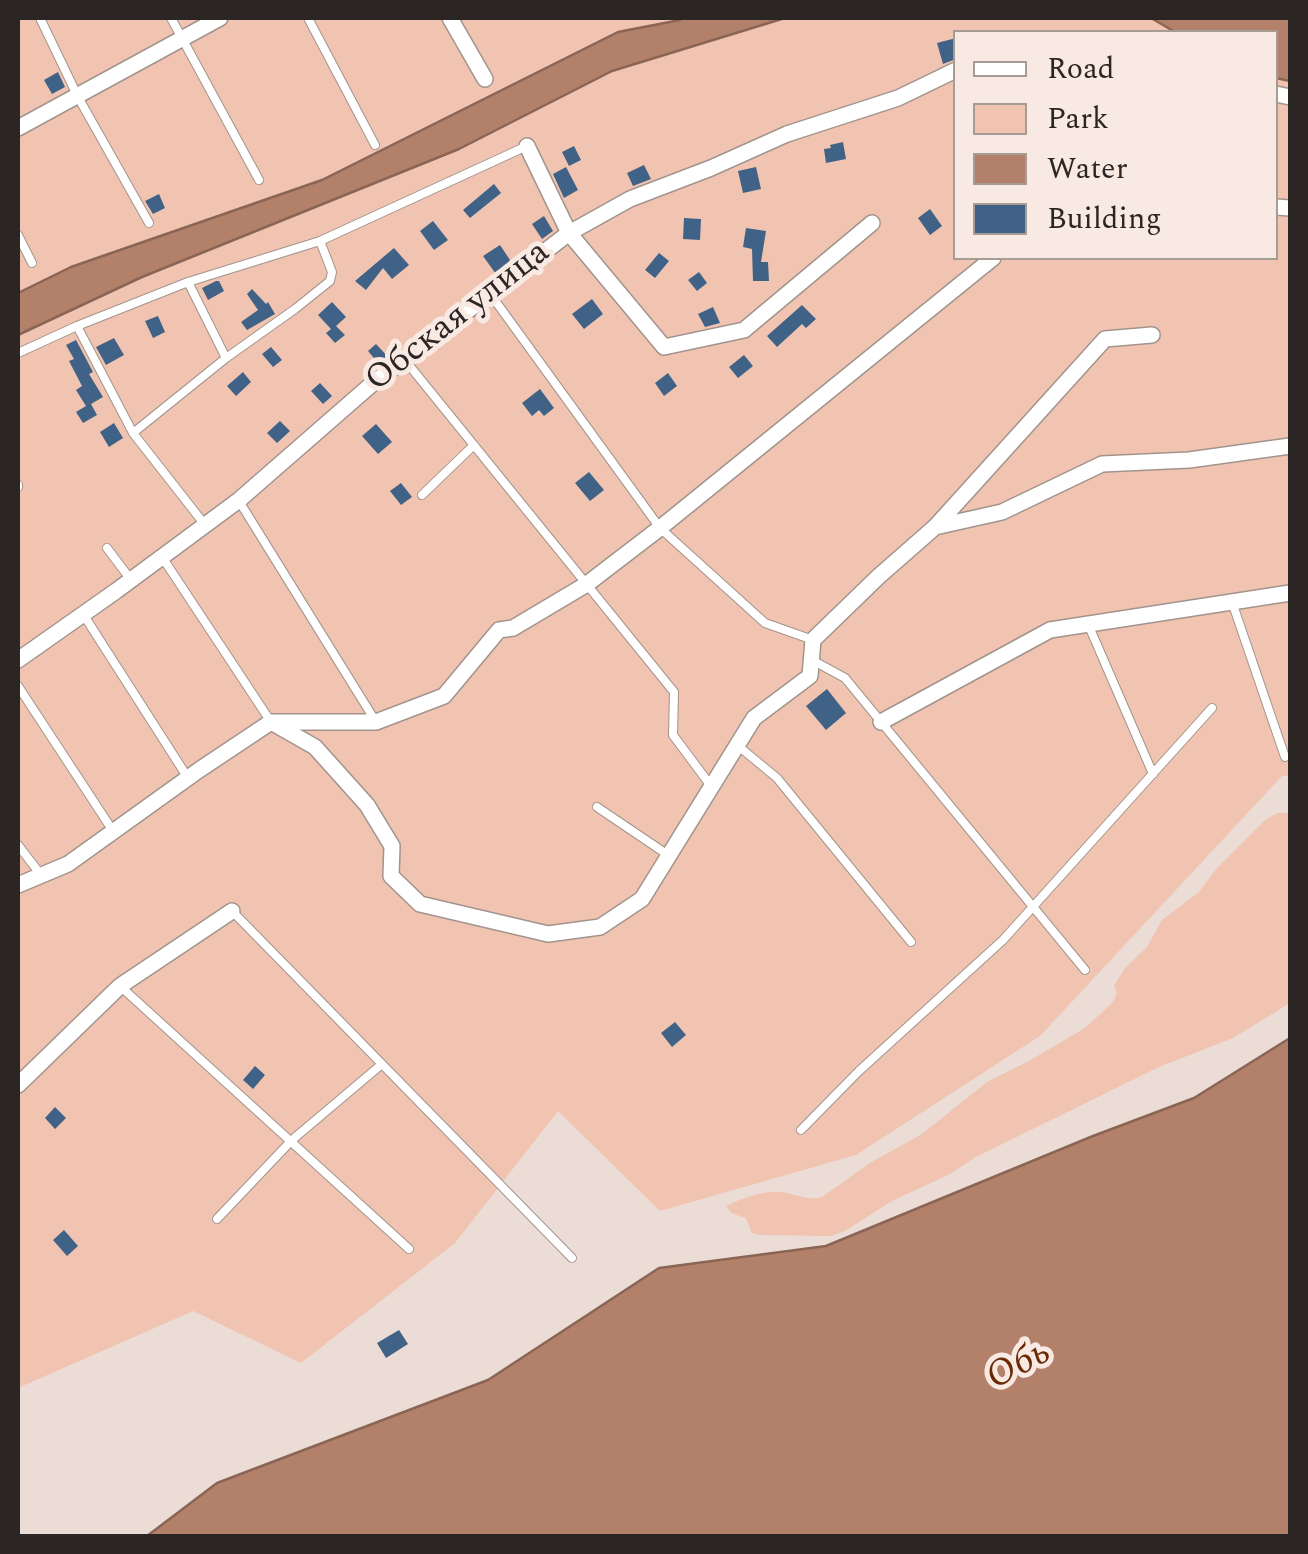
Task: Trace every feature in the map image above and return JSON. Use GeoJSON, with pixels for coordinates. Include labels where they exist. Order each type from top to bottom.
{"type":"FeatureCollection","features":[{"type":"Feature","properties":{"kind":"street"},"geometry":{"type":"LineString","coordinates":[[18,128],[220,18]]}},
{"type":"Feature","properties":{"kind":"street"},"geometry":{"type":"LineString","coordinates":[[450,18],[485,80]]}},
{"type":"Feature","properties":{"kind":"street","name":"Обская улица"},"geometry":{"type":"LineString","coordinates":[[18,660],[238,500],[372,384],[569,233],[630,199],[787,134],[898,98],[953,71]]}},
{"type":"Feature","properties":{"kind":"street"},"geometry":{"type":"LineString","coordinates":[[526,146],[569,233],[664,347],[744,330],[872,223]]}},
{"type":"Feature","properties":{"kind":"street"},"geometry":{"type":"LineString","coordinates":[[18,886],[68,864],[271,722],[376,722],[444,696],[499,630],[513,628],[587,584],[991,260]]}},
{"type":"Feature","properties":{"kind":"street"},"geometry":{"type":"LineString","coordinates":[[271,722],[315,747],[367,805],[392,846],[391,876],[420,904],[548,934],[600,927],[642,898],[754,718],[810,676],[813,640],[935,527],[1105,339],[1152,334]]}},
{"type":"Feature","properties":{"kind":"street"},"geometry":{"type":"LineString","coordinates":[[935,527],[1002,512],[1102,464],[1189,460],[1290,446]]}},
{"type":"Feature","properties":{"kind":"street"},"geometry":{"type":"LineString","coordinates":[[881,722],[1050,630],[1290,593]]}},
{"type":"Feature","properties":{"kind":"street"},"geometry":{"type":"LineString","coordinates":[[18,1085],[120,986],[232,910]]}},
{"type":"Feature","properties":{"kind":"lane"},"geometry":{"type":"LineString","coordinates":[[40,18],[78,96],[150,223]]}},
{"type":"Feature","properties":{"kind":"lane"},"geometry":{"type":"LineString","coordinates":[[170,18],[259,180]]}},
{"type":"Feature","properties":{"kind":"lane"},"geometry":{"type":"LineString","coordinates":[[308,18],[376,144]]}},
{"type":"Feature","properties":{"kind":"lane"},"geometry":{"type":"LineString","coordinates":[[18,353],[188,282],[320,241],[526,146]]}},
{"type":"Feature","properties":{"kind":"lane"},"geometry":{"type":"LineString","coordinates":[[18,235],[32,263]]}},
{"type":"Feature","properties":{"kind":"lane"},"geometry":{"type":"LineString","coordinates":[[134,434],[226,358],[330,282],[332,272],[320,241]]}},
{"type":"Feature","properties":{"kind":"lane"},"geometry":{"type":"LineString","coordinates":[[188,282],[226,358]]}},
{"type":"Feature","properties":{"kind":"lane"},"geometry":{"type":"LineString","coordinates":[[490,293],[660,528],[765,623],[813,640]]}},
{"type":"Feature","properties":{"kind":"lane"},"geometry":{"type":"LineString","coordinates":[[76,326],[134,434],[205,525]]}},
{"type":"Feature","properties":{"kind":"lane"},"geometry":{"type":"LineString","coordinates":[[404,359],[674,692],[674,735],[711,786]]}},
{"type":"Feature","properties":{"kind":"lane"},"geometry":{"type":"LineString","coordinates":[[422,495],[474,445]]}},
{"type":"Feature","properties":{"kind":"lane"},"geometry":{"type":"LineString","coordinates":[[238,500],[376,722]]}},
{"type":"Feature","properties":{"kind":"lane"},"geometry":{"type":"LineString","coordinates":[[106,548],[131,580]]}},
{"type":"Feature","properties":{"kind":"lane"},"geometry":{"type":"LineString","coordinates":[[162,557],[271,722]]}},
{"type":"Feature","properties":{"kind":"lane"},"geometry":{"type":"LineString","coordinates":[[1232,602],[1285,757]]}},
{"type":"Feature","properties":{"kind":"lane"},"geometry":{"type":"LineString","coordinates":[[83,614],[188,778]]}},
{"type":"Feature","properties":{"kind":"lane"},"geometry":{"type":"LineString","coordinates":[[1088,624],[1153,774]]}},
{"type":"Feature","properties":{"kind":"lane"},"geometry":{"type":"LineString","coordinates":[[811,660],[845,678],[1085,970]]}},
{"type":"Feature","properties":{"kind":"lane"},"geometry":{"type":"LineString","coordinates":[[18,686],[113,832]]}},
{"type":"Feature","properties":{"kind":"lane"},"geometry":{"type":"LineString","coordinates":[[801,1130],[859,1070],[1004,940],[1212,708]]}},
{"type":"Feature","properties":{"kind":"lane"},"geometry":{"type":"LineString","coordinates":[[737,745],[777,778],[911,942]]}},
{"type":"Feature","properties":{"kind":"lane"},"geometry":{"type":"LineString","coordinates":[[597,806],[668,855]]}},
{"type":"Feature","properties":{"kind":"lane"},"geometry":{"type":"LineString","coordinates":[[18,844],[41,875]]}},
{"type":"Feature","properties":{"kind":"lane"},"geometry":{"type":"LineString","coordinates":[[232,910],[572,1258]]}},
{"type":"Feature","properties":{"kind":"lane"},"geometry":{"type":"LineString","coordinates":[[120,986],[409,1249]]}},
{"type":"Feature","properties":{"kind":"lane"},"geometry":{"type":"LineString","coordinates":[[217,1219],[292,1140],[382,1064]]}},
{"type":"Feature","properties":{"kind":"green space"},"geometry":{"type":"Polygon","coordinates":[[[18,18],[1290,18],[1290,776],[1282,776],[1040,1036],[856,1155],[660,1211],[558,1111],[455,1243],[301,1363],[193,1311],[18,1388],[18,18]]]}},
{"type":"Feature","properties":{"kind":"green space"},"geometry":{"type":"Polygon","coordinates":[[[1278,813],[1290,813],[1290,1003],[1233,1038],[1159,1067],[976,1157],[892,1201],[845,1231],[830,1236],[759,1235],[752,1233],[746,1218],[731,1213],[726,1206],[760,1193],[822,1197],[870,1163],[922,1134],[987,1082],[1085,1028],[1113,1002],[1117,993],[1114,986],[1125,968],[1147,947],[1162,920],[1199,892],[1265,820],[1278,813]]]}},
{"type":"Feature","properties":{"kind":"water"},"geometry":{"type":"Polygon","coordinates":[[[680,18],[785,18],[612,71],[459,149],[142,277],[18,335],[18,293],[71,267],[322,180],[618,32],[680,18]]]}},
{"type":"Feature","properties":{"kind":"water"},"geometry":{"type":"Polygon","coordinates":[[[1151,18],[1290,18],[1290,81],[1278,78],[1278,30],[1172,30],[1151,18]]]}},
{"type":"Feature","properties":{"kind":"water","name":"Обь"},"geometry":{"type":"Polygon","coordinates":[[[1290,1038],[1290,1536],[147,1536],[217,1483],[488,1380],[659,1268],[826,1246],[1194,1098],[1290,1038]]]}},
{"type":"Feature","properties":{"kind":"building"},"geometry":{"type":"Polygon","coordinates":[[[953,39],[953,60],[943,64],[937,43],[953,39]]]}},
{"type":"Feature","properties":{"kind":"building"},"geometry":{"type":"Polygon","coordinates":[[[58,72],[65,87],[52,94],[44,80],[58,72]]]}},
{"type":"Feature","properties":{"kind":"building"},"geometry":{"type":"Polygon","coordinates":[[[843,142],[846,159],[826,163],[824,149],[843,142]]]}},
{"type":"Feature","properties":{"kind":"building"},"geometry":{"type":"Polygon","coordinates":[[[574,146],[581,160],[569,166],[562,152],[574,146]]]}},
{"type":"Feature","properties":{"kind":"building"},"geometry":{"type":"Polygon","coordinates":[[[644,165],[651,179],[633,186],[627,173],[644,165]]]}},
{"type":"Feature","properties":{"kind":"building"},"geometry":{"type":"Polygon","coordinates":[[[566,167],[578,190],[564,198],[553,174],[566,167]]]}},
{"type":"Feature","properties":{"kind":"building"},"geometry":{"type":"Polygon","coordinates":[[[756,167],[761,189],[743,193],[738,171],[756,167]]]}},
{"type":"Feature","properties":{"kind":"building"},"geometry":{"type":"Polygon","coordinates":[[[494,184],[501,193],[470,218],[463,210],[494,184]]]}},
{"type":"Feature","properties":{"kind":"building"},"geometry":{"type":"Polygon","coordinates":[[[159,194],[165,208],[153,214],[145,201],[159,194]]]}},
{"type":"Feature","properties":{"kind":"building"},"geometry":{"type":"Polygon","coordinates":[[[930,209],[942,226],[930,235],[918,218],[930,209]]]}},
{"type":"Feature","properties":{"kind":"building"},"geometry":{"type":"Polygon","coordinates":[[[544,216],[553,231],[542,239],[532,224],[544,216]]]}},
{"type":"Feature","properties":{"kind":"building"},"geometry":{"type":"Polygon","coordinates":[[[684,218],[701,219],[700,240],[683,239],[684,218]]]}},
{"type":"Feature","properties":{"kind":"building"},"geometry":{"type":"Polygon","coordinates":[[[433,221],[448,240],[434,250],[420,231],[433,221]]]}},
{"type":"Feature","properties":{"kind":"building"},"geometry":{"type":"Polygon","coordinates":[[[746,228],[766,231],[761,262],[768,262],[769,281],[753,281],[752,249],[743,247],[746,228]]]}},
{"type":"Feature","properties":{"kind":"building"},"geometry":{"type":"Polygon","coordinates":[[[500,245],[512,263],[496,274],[483,256],[500,245]]]}},
{"type":"Feature","properties":{"kind":"building"},"geometry":{"type":"Polygon","coordinates":[[[394,248],[409,265],[392,279],[383,268],[366,290],[355,281],[394,248]]]}},
{"type":"Feature","properties":{"kind":"building"},"geometry":{"type":"Polygon","coordinates":[[[659,253],[669,261],[655,278],[645,270],[659,253]]]}},
{"type":"Feature","properties":{"kind":"building"},"geometry":{"type":"Polygon","coordinates":[[[699,272],[707,283],[697,291],[688,280],[699,272]]]}},
{"type":"Feature","properties":{"kind":"building"},"geometry":{"type":"Polygon","coordinates":[[[216,281],[224,291],[208,300],[202,288],[216,281]]]}},
{"type":"Feature","properties":{"kind":"building"},"geometry":{"type":"Polygon","coordinates":[[[252,289],[275,314],[247,330],[241,322],[258,310],[247,294],[252,289]]]}},
{"type":"Feature","properties":{"kind":"building"},"geometry":{"type":"Polygon","coordinates":[[[592,299],[603,314],[584,329],[572,314],[592,299]]]}},
{"type":"Feature","properties":{"kind":"building"},"geometry":{"type":"Polygon","coordinates":[[[332,302],[346,317],[336,326],[345,335],[335,343],[326,333],[331,329],[318,315],[332,302]]]}},
{"type":"Feature","properties":{"kind":"building"},"geometry":{"type":"Polygon","coordinates":[[[802,305],[816,319],[806,328],[802,324],[777,347],[767,336],[802,305]]]}},
{"type":"Feature","properties":{"kind":"building"},"geometry":{"type":"Polygon","coordinates":[[[713,307],[720,323],[705,327],[698,314],[713,307]]]}},
{"type":"Feature","properties":{"kind":"building"},"geometry":{"type":"Polygon","coordinates":[[[158,316],[165,332],[153,338],[145,321],[158,316]]]}},
{"type":"Feature","properties":{"kind":"building"},"geometry":{"type":"Polygon","coordinates":[[[114,338],[124,355],[106,365],[96,347],[114,338]]]}},
{"type":"Feature","properties":{"kind":"building"},"geometry":{"type":"Polygon","coordinates":[[[76,340],[103,397],[91,404],[97,415],[83,423],[76,412],[86,406],[76,390],[82,386],[69,361],[74,359],[66,345],[76,340]]]}},
{"type":"Feature","properties":{"kind":"building"},"geometry":{"type":"Polygon","coordinates":[[[376,344],[388,357],[379,364],[368,351],[376,344]]]}},
{"type":"Feature","properties":{"kind":"building"},"geometry":{"type":"Polygon","coordinates":[[[271,347],[282,360],[273,367],[262,354],[271,347]]]}},
{"type":"Feature","properties":{"kind":"building"},"geometry":{"type":"Polygon","coordinates":[[[744,355],[753,366],[738,378],[729,367],[744,355]]]}},
{"type":"Feature","properties":{"kind":"building"},"geometry":{"type":"Polygon","coordinates":[[[243,372],[251,382],[236,396],[227,386],[243,372]]]}},
{"type":"Feature","properties":{"kind":"building"},"geometry":{"type":"Polygon","coordinates":[[[668,373],[677,386],[664,396],[655,383],[668,373]]]}},
{"type":"Feature","properties":{"kind":"building"},"geometry":{"type":"Polygon","coordinates":[[[320,383],[332,396],[323,404],[311,391],[320,383]]]}},
{"type":"Feature","properties":{"kind":"building"},"geometry":{"type":"Polygon","coordinates":[[[540,389],[554,408],[544,416],[539,410],[532,416],[522,403],[540,389]]]}},
{"type":"Feature","properties":{"kind":"building"},"geometry":{"type":"Polygon","coordinates":[[[280,421],[290,431],[277,443],[267,433],[280,421]]]}},
{"type":"Feature","properties":{"kind":"building"},"geometry":{"type":"Polygon","coordinates":[[[114,423],[123,438],[109,447],[100,432],[114,423]]]}},
{"type":"Feature","properties":{"kind":"building"},"geometry":{"type":"Polygon","coordinates":[[[376,424],[392,442],[378,454],[362,436],[376,424]]]}},
{"type":"Feature","properties":{"kind":"building"},"geometry":{"type":"Polygon","coordinates":[[[589,472],[604,490],[590,501],[575,483],[589,472]]]}},
{"type":"Feature","properties":{"kind":"building"},"geometry":{"type":"Polygon","coordinates":[[[401,483],[412,497],[401,505],[390,491],[401,483]]]}},
{"type":"Feature","properties":{"kind":"building"},"geometry":{"type":"Polygon","coordinates":[[[827,689],[846,713],[826,730],[806,706],[827,689]]]}},
{"type":"Feature","properties":{"kind":"building"},"geometry":{"type":"Polygon","coordinates":[[[675,1022],[686,1035],[672,1047],[661,1033],[675,1022]]]}},
{"type":"Feature","properties":{"kind":"building"},"geometry":{"type":"Polygon","coordinates":[[[255,1066],[265,1075],[253,1089],[243,1080],[255,1066]]]}},
{"type":"Feature","properties":{"kind":"building"},"geometry":{"type":"Polygon","coordinates":[[[55,1107],[66,1118],[55,1129],[45,1118],[55,1107]]]}},
{"type":"Feature","properties":{"kind":"building"},"geometry":{"type":"Polygon","coordinates":[[[64,1230],[78,1246],[67,1256],[53,1240],[64,1230]]]}},
{"type":"Feature","properties":{"kind":"building"},"geometry":{"type":"Polygon","coordinates":[[[399,1330],[408,1344],[386,1358],[377,1343],[399,1330]]]}}]}
